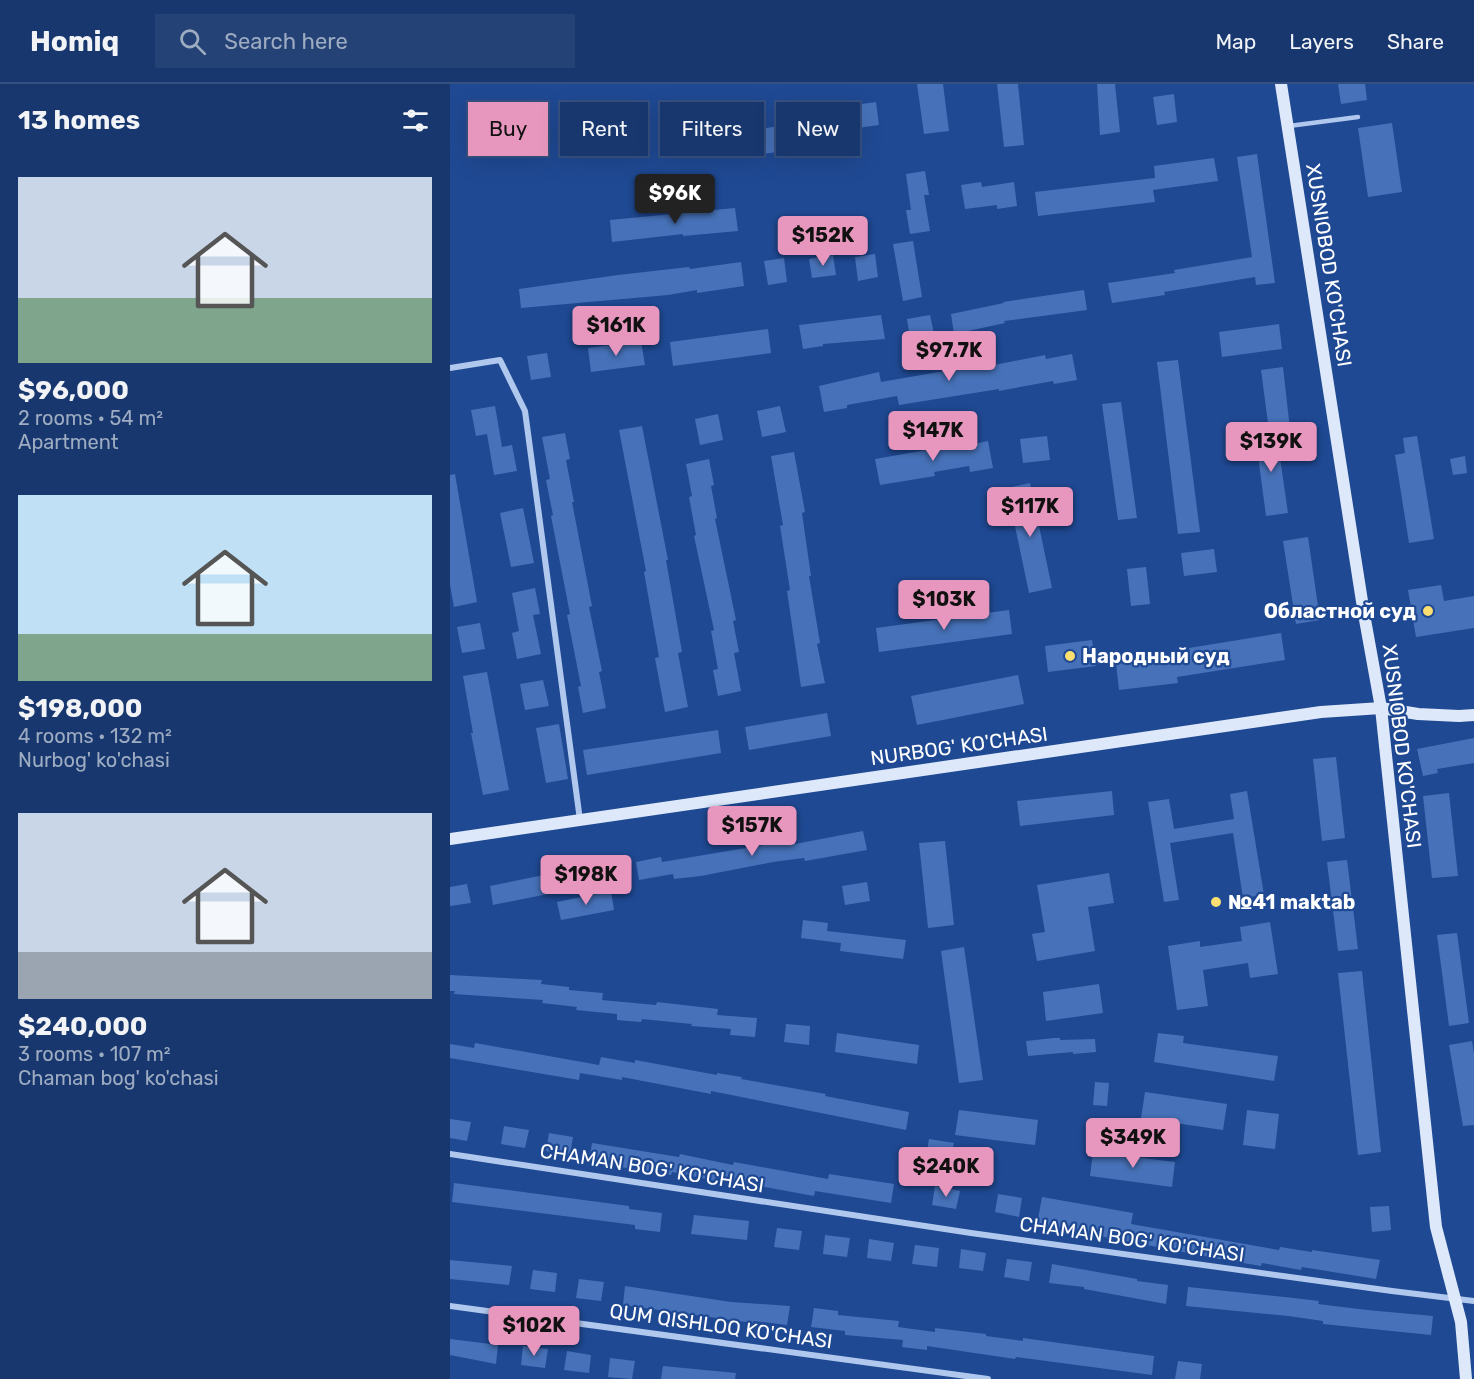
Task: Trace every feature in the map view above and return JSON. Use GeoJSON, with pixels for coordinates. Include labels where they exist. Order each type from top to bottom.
{"type":"FeatureCollection","features":[{"type":"Feature","properties":{"kind":"street","name":"XUSNIOBOD KO'CHASI"},"geometry":{"type":"LineString","coordinates":[[1281,84],[1362,602],[1381,708],[1436,1227],[1461,1322],[1466,1379]]}},
{"type":"Feature","properties":{"kind":"street"},"geometry":{"type":"LineString","coordinates":[[450,368],[500,360],[525,411],[580,820]]}},
{"type":"Feature","properties":{"kind":"street","name":"NURBOG' KO'CHASI"},"geometry":{"type":"LineString","coordinates":[[450,839],[1321,712],[1381,708],[1418,714],[1474,715]]}},
{"type":"Feature","properties":{"kind":"street","name":"CHAMAN BOG' KO'CHASI"},"geometry":{"type":"LineString","coordinates":[[450,1154],[971,1233],[1474,1301]]}},
{"type":"Feature","properties":{"kind":"street","name":"QUM QISHLOQ KO'CHASI"},"geometry":{"type":"LineString","coordinates":[[450,1306],[988,1379]]}},
{"type":"Feature","properties":{"kind":"lane"},"geometry":{"type":"LineString","coordinates":[[1288,126],[1358,117]]}},
{"type":"Feature","properties":{"kind":"building"},"geometry":{"type":"Polygon","coordinates":[[[917,84],[943,84],[949,131],[924,134],[917,84]]]}},
{"type":"Feature","properties":{"kind":"building"},"geometry":{"type":"Polygon","coordinates":[[[997,84],[1018,84],[1024,145],[1004,147],[997,84]]]}},
{"type":"Feature","properties":{"kind":"building"},"geometry":{"type":"Polygon","coordinates":[[[1097,84],[1115,84],[1120,132],[1100,135],[1097,84]]]}},
{"type":"Feature","properties":{"kind":"building"},"geometry":{"type":"Polygon","coordinates":[[[1338,84],[1365,84],[1367,100],[1341,104],[1338,84]]]}},
{"type":"Feature","properties":{"kind":"building"},"geometry":{"type":"Polygon","coordinates":[[[1174,94],[1177,122],[1157,125],[1153,97],[1174,94]]]}},
{"type":"Feature","properties":{"kind":"building"},"geometry":{"type":"Polygon","coordinates":[[[876,102],[879,125],[860,128],[860,104],[876,102]]]}},
{"type":"Feature","properties":{"kind":"building"},"geometry":{"type":"Polygon","coordinates":[[[1392,123],[1402,192],[1368,197],[1358,128],[1392,123]]]}},
{"type":"Feature","properties":{"kind":"building"},"geometry":{"type":"Polygon","coordinates":[[[776,127],[776,152],[764,154],[764,128],[776,127]]]}},
{"type":"Feature","properties":{"kind":"building"},"geometry":{"type":"Polygon","coordinates":[[[1257,154],[1275,283],[1256,285],[1255,277],[1112,303],[1108,283],[1175,273],[1174,270],[1252,257],[1237,157],[1257,154]]]}},
{"type":"Feature","properties":{"kind":"building"},"geometry":{"type":"Polygon","coordinates":[[[1214,158],[1218,181],[1153,190],[1155,202],[1038,216],[1035,192],[1155,178],[1154,166],[1214,158]]]}},
{"type":"Feature","properties":{"kind":"building"},"geometry":{"type":"Polygon","coordinates":[[[925,171],[929,195],[924,195],[930,231],[910,234],[906,210],[911,210],[906,174],[925,171]]]}},
{"type":"Feature","properties":{"kind":"building"},"geometry":{"type":"Polygon","coordinates":[[[981,182],[982,187],[1014,182],[1017,206],[997,209],[997,205],[965,209],[961,185],[981,182]]]}},
{"type":"Feature","properties":{"kind":"building"},"geometry":{"type":"Polygon","coordinates":[[[735,208],[738,231],[612,242],[610,220],[735,208]]]}},
{"type":"Feature","properties":{"kind":"building"},"geometry":{"type":"Polygon","coordinates":[[[913,241],[922,297],[903,301],[893,244],[913,241]]]}},
{"type":"Feature","properties":{"kind":"building"},"geometry":{"type":"Polygon","coordinates":[[[875,254],[878,277],[858,281],[855,257],[875,254]]]}},
{"type":"Feature","properties":{"kind":"building"},"geometry":{"type":"Polygon","coordinates":[[[833,255],[836,275],[812,278],[809,259],[833,255]]]}},
{"type":"Feature","properties":{"kind":"building"},"geometry":{"type":"Polygon","coordinates":[[[784,258],[787,282],[768,285],[764,261],[784,258]]]}},
{"type":"Feature","properties":{"kind":"building"},"geometry":{"type":"Polygon","coordinates":[[[741,262],[744,286],[697,293],[697,290],[668,295],[521,308],[519,289],[618,275],[741,262]]]}},
{"type":"Feature","properties":{"kind":"building"},"geometry":{"type":"Polygon","coordinates":[[[1084,290],[1087,310],[1004,321],[1005,323],[954,334],[951,314],[1003,302],[1084,290]]]}},
{"type":"Feature","properties":{"kind":"building"},"geometry":{"type":"Polygon","coordinates":[[[881,315],[885,339],[823,344],[823,346],[803,349],[799,325],[881,315]]]}},
{"type":"Feature","properties":{"kind":"building"},"geometry":{"type":"Polygon","coordinates":[[[930,315],[934,334],[910,339],[907,319],[930,315]]]}},
{"type":"Feature","properties":{"kind":"building"},"geometry":{"type":"Polygon","coordinates":[[[1279,324],[1282,349],[1222,357],[1219,332],[1279,324]]]}},
{"type":"Feature","properties":{"kind":"building"},"geometry":{"type":"Polygon","coordinates":[[[768,329],[771,353],[673,366],[670,342],[768,329]]]}},
{"type":"Feature","properties":{"kind":"building"},"geometry":{"type":"Polygon","coordinates":[[[641,341],[645,365],[591,372],[588,348],[641,341]]]}},
{"type":"Feature","properties":{"kind":"building"},"geometry":{"type":"Polygon","coordinates":[[[547,353],[551,377],[531,380],[527,356],[547,353]]]}},
{"type":"Feature","properties":{"kind":"building"},"geometry":{"type":"Polygon","coordinates":[[[1072,354],[1077,380],[1054,384],[1053,381],[899,405],[897,396],[847,405],[847,408],[824,412],[819,386],[879,372],[881,382],[979,365],[979,368],[1045,355],[1046,359],[1072,354]]]}},
{"type":"Feature","properties":{"kind":"building"},"geometry":{"type":"Polygon","coordinates":[[[1178,360],[1200,532],[1178,534],[1157,362],[1178,360]]]}},
{"type":"Feature","properties":{"kind":"building"},"geometry":{"type":"Polygon","coordinates":[[[1283,367],[1290,429],[1269,431],[1261,370],[1283,367]]]}},
{"type":"Feature","properties":{"kind":"building"},"geometry":{"type":"Polygon","coordinates":[[[1121,402],[1137,518],[1118,520],[1102,404],[1121,402]]]}},
{"type":"Feature","properties":{"kind":"building"},"geometry":{"type":"Polygon","coordinates":[[[495,406],[502,447],[512,445],[517,471],[494,475],[487,434],[476,436],[471,410],[495,406]]]}},
{"type":"Feature","properties":{"kind":"building"},"geometry":{"type":"Polygon","coordinates":[[[780,406],[786,432],[762,437],[757,411],[780,406]]]}},
{"type":"Feature","properties":{"kind":"building"},"geometry":{"type":"Polygon","coordinates":[[[718,414],[723,440],[700,445],[695,419],[718,414]]]}},
{"type":"Feature","properties":{"kind":"building"},"geometry":{"type":"Polygon","coordinates":[[[642,426],[668,560],[666,560],[682,652],[678,653],[688,707],[665,712],[655,658],[659,657],[644,572],[646,571],[619,430],[642,426]]]}},
{"type":"Feature","properties":{"kind":"building"},"geometry":{"type":"Polygon","coordinates":[[[1276,430],[1288,513],[1266,516],[1255,433],[1276,430]]]}},
{"type":"Feature","properties":{"kind":"building"},"geometry":{"type":"Polygon","coordinates":[[[565,433],[570,459],[566,460],[574,502],[572,502],[592,606],[589,607],[602,671],[599,672],[606,708],[583,713],[578,687],[581,686],[567,615],[570,614],[551,516],[553,515],[546,480],[550,479],[542,437],[565,433]]]}},
{"type":"Feature","properties":{"kind":"building"},"geometry":{"type":"Polygon","coordinates":[[[1047,436],[1050,460],[1023,463],[1020,439],[1047,436]]]}},
{"type":"Feature","properties":{"kind":"building"},"geometry":{"type":"Polygon","coordinates":[[[1417,436],[1434,539],[1409,543],[1395,455],[1405,453],[1403,438],[1417,436]]]}},
{"type":"Feature","properties":{"kind":"building"},"geometry":{"type":"Polygon","coordinates":[[[955,441],[956,448],[988,441],[993,468],[970,472],[969,466],[934,472],[935,476],[880,485],[875,459],[932,449],[931,446],[955,441]]]}},
{"type":"Feature","properties":{"kind":"building"},"geometry":{"type":"Polygon","coordinates":[[[794,452],[805,512],[802,513],[811,576],[809,576],[820,643],[817,644],[825,683],[801,687],[787,591],[790,590],[780,526],[783,525],[771,456],[794,452]]]}},
{"type":"Feature","properties":{"kind":"building"},"geometry":{"type":"Polygon","coordinates":[[[1465,456],[1467,473],[1453,475],[1450,459],[1465,456]]]}},
{"type":"Feature","properties":{"kind":"building"},"geometry":{"type":"Polygon","coordinates":[[[709,459],[714,485],[711,486],[717,518],[715,519],[736,620],[733,621],[739,652],[734,653],[741,691],[718,696],[713,670],[718,669],[711,631],[714,630],[694,536],[696,535],[689,497],[692,496],[686,464],[709,459]]]}},
{"type":"Feature","properties":{"kind":"building"},"geometry":{"type":"Polygon","coordinates":[[[455,474],[477,602],[454,607],[450,585],[450,475],[455,474]]]}},
{"type":"Feature","properties":{"kind":"building"},"geometry":{"type":"Polygon","coordinates":[[[1030,483],[1052,588],[1029,593],[1007,488],[1030,483]]]}},
{"type":"Feature","properties":{"kind":"building"},"geometry":{"type":"Polygon","coordinates":[[[523,508],[534,563],[511,567],[500,513],[523,508]]]}},
{"type":"Feature","properties":{"kind":"building"},"geometry":{"type":"Polygon","coordinates":[[[1308,537],[1320,620],[1296,624],[1283,541],[1308,537]]]}},
{"type":"Feature","properties":{"kind":"building"},"geometry":{"type":"Polygon","coordinates":[[[1214,549],[1217,572],[1184,576],[1181,553],[1214,549]]]}},
{"type":"Feature","properties":{"kind":"building"},"geometry":{"type":"Polygon","coordinates":[[[1146,567],[1150,604],[1131,606],[1127,569],[1146,567]]]}},
{"type":"Feature","properties":{"kind":"building","name":"Областной суд"},"geometry":{"type":"Polygon","coordinates":[[[1441,585],[1444,601],[1474,596],[1474,628],[1416,637],[1408,590],[1441,585]]]}},
{"type":"Feature","properties":{"kind":"building"},"geometry":{"type":"Polygon","coordinates":[[[535,588],[540,614],[533,615],[541,654],[517,659],[512,633],[519,631],[512,593],[535,588]]]}},
{"type":"Feature","properties":{"kind":"building"},"geometry":{"type":"Polygon","coordinates":[[[1009,610],[1012,634],[879,652],[876,628],[1009,610]]]}},
{"type":"Feature","properties":{"kind":"building"},"geometry":{"type":"Polygon","coordinates":[[[480,623],[485,649],[462,653],[457,627],[480,623]]]}},
{"type":"Feature","properties":{"kind":"building"},"geometry":{"type":"Polygon","coordinates":[[[1281,633],[1285,660],[1177,677],[1178,683],[1119,690],[1116,663],[1190,654],[1189,648],[1281,633]]]}},
{"type":"Feature","properties":{"kind":"building","name":"Народный суд"},"geometry":{"type":"Polygon","coordinates":[[[1092,640],[1096,666],[1048,672],[1045,646],[1092,640]]]}},
{"type":"Feature","properties":{"kind":"building"},"geometry":{"type":"Polygon","coordinates":[[[487,672],[509,790],[483,795],[463,676],[487,672]]]}},
{"type":"Feature","properties":{"kind":"building"},"geometry":{"type":"Polygon","coordinates":[[[1018,675],[1024,704],[917,725],[911,696],[1018,675]]]}},
{"type":"Feature","properties":{"kind":"building"},"geometry":{"type":"Polygon","coordinates":[[[543,680],[549,706],[525,710],[520,684],[543,680]]]}},
{"type":"Feature","properties":{"kind":"building"},"geometry":{"type":"Polygon","coordinates":[[[827,713],[831,736],[749,750],[745,727],[827,713]]]}},
{"type":"Feature","properties":{"kind":"building"},"geometry":{"type":"Polygon","coordinates":[[[559,724],[568,779],[546,783],[536,728],[559,724]]]}},
{"type":"Feature","properties":{"kind":"building"},"geometry":{"type":"Polygon","coordinates":[[[718,730],[721,753],[587,775],[583,750],[718,730]]]}},
{"type":"Feature","properties":{"kind":"building"},"geometry":{"type":"Polygon","coordinates":[[[1474,738],[1474,763],[1437,769],[1438,773],[1423,776],[1417,749],[1474,738]]]}},
{"type":"Feature","properties":{"kind":"building"},"geometry":{"type":"Polygon","coordinates":[[[1336,757],[1345,838],[1322,841],[1313,759],[1336,757]]]}},
{"type":"Feature","properties":{"kind":"building"},"geometry":{"type":"Polygon","coordinates":[[[1112,791],[1114,815],[1020,826],[1017,801],[1112,791]]]}},
{"type":"Feature","properties":{"kind":"building"},"geometry":{"type":"Polygon","coordinates":[[[1247,791],[1264,895],[1243,898],[1233,833],[1170,843],[1179,900],[1164,902],[1148,802],[1169,799],[1174,829],[1234,819],[1230,794],[1247,791]]]}},
{"type":"Feature","properties":{"kind":"building"},"geometry":{"type":"Polygon","coordinates":[[[1449,793],[1458,876],[1432,878],[1423,796],[1449,793]]]}},
{"type":"Feature","properties":{"kind":"building"},"geometry":{"type":"Polygon","coordinates":[[[863,831],[867,850],[805,861],[804,858],[773,862],[701,876],[674,879],[673,874],[639,880],[636,862],[661,857],[662,862],[794,840],[795,844],[863,831]]]}},
{"type":"Feature","properties":{"kind":"building"},"geometry":{"type":"Polygon","coordinates":[[[945,841],[954,925],[928,928],[919,843],[945,841]]]}},
{"type":"Feature","properties":{"kind":"building"},"geometry":{"type":"Polygon","coordinates":[[[1347,860],[1358,949],[1338,951],[1327,862],[1347,860]]]}},
{"type":"Feature","properties":{"kind":"building"},"geometry":{"type":"Polygon","coordinates":[[[1109,873],[1114,903],[1088,907],[1095,951],[1037,961],[1032,934],[1045,932],[1037,885],[1109,873]]]}},
{"type":"Feature","properties":{"kind":"building"},"geometry":{"type":"Polygon","coordinates":[[[549,874],[553,893],[493,905],[490,886],[549,874]]]}},
{"type":"Feature","properties":{"kind":"building"},"geometry":{"type":"Polygon","coordinates":[[[867,882],[870,901],[845,905],[842,886],[867,882]]]}},
{"type":"Feature","properties":{"kind":"building"},"geometry":{"type":"Polygon","coordinates":[[[467,884],[471,903],[450,906],[450,887],[467,884]]]}},
{"type":"Feature","properties":{"kind":"building"},"geometry":{"type":"Polygon","coordinates":[[[611,891],[614,910],[561,920],[557,902],[611,891]]]}},
{"type":"Feature","properties":{"kind":"building"},"geometry":{"type":"Polygon","coordinates":[[[803,920],[828,923],[827,931],[906,940],[903,959],[840,951],[841,943],[801,938],[803,920]]]}},
{"type":"Feature","properties":{"kind":"building"},"geometry":{"type":"Polygon","coordinates":[[[1270,922],[1278,974],[1250,978],[1248,963],[1203,970],[1208,1006],[1177,1010],[1168,946],[1200,941],[1200,947],[1242,941],[1240,927],[1270,922]]]}},
{"type":"Feature","properties":{"kind":"building"},"geometry":{"type":"Polygon","coordinates":[[[1457,933],[1469,1023],[1449,1026],[1437,935],[1457,933]]]}},
{"type":"Feature","properties":{"kind":"building"},"geometry":{"type":"Polygon","coordinates":[[[964,947],[983,1080],[959,1083],[941,951],[964,947]]]}},
{"type":"Feature","properties":{"kind":"building"},"geometry":{"type":"Polygon","coordinates":[[[1362,971],[1381,1152],[1358,1155],[1338,973],[1362,971]]]}},
{"type":"Feature","properties":{"kind":"building"},"geometry":{"type":"Polygon","coordinates":[[[450,975],[542,980],[541,984],[569,987],[569,990],[603,993],[602,1000],[656,1005],[657,1002],[718,1009],[717,1015],[757,1018],[755,1037],[730,1035],[731,1029],[691,1026],[692,1024],[642,1019],[641,1022],[617,1020],[617,1014],[576,1010],[577,1007],[542,1003],[543,1000],[454,994],[455,991],[450,991],[450,975]]]}},
{"type":"Feature","properties":{"kind":"building"},"geometry":{"type":"Polygon","coordinates":[[[1099,984],[1103,1013],[1046,1021],[1043,992],[1099,984]]]}},
{"type":"Feature","properties":{"kind":"building"},"geometry":{"type":"Polygon","coordinates":[[[786,1024],[810,1026],[809,1045],[784,1042],[786,1024]]]}},
{"type":"Feature","properties":{"kind":"building"},"geometry":{"type":"Polygon","coordinates":[[[837,1033],[919,1045],[917,1064],[835,1052],[837,1033]]]}},
{"type":"Feature","properties":{"kind":"building"},"geometry":{"type":"Polygon","coordinates":[[[1158,1033],[1184,1036],[1183,1043],[1278,1056],[1274,1081],[1154,1062],[1158,1033]]]}},
{"type":"Feature","properties":{"kind":"building"},"geometry":{"type":"Polygon","coordinates":[[[1060,1038],[1060,1040],[1095,1039],[1096,1052],[1028,1056],[1026,1041],[1060,1038]]]}},
{"type":"Feature","properties":{"kind":"building"},"geometry":{"type":"Polygon","coordinates":[[[1472,1041],[1474,1125],[1463,1126],[1449,1045],[1472,1041]]]}},
{"type":"Feature","properties":{"kind":"building"},"geometry":{"type":"Polygon","coordinates":[[[475,1043],[599,1065],[601,1057],[635,1063],[635,1060],[717,1075],[717,1073],[742,1077],[741,1079],[909,1112],[906,1130],[711,1091],[711,1094],[622,1077],[622,1080],[580,1073],[579,1080],[450,1058],[450,1044],[474,1048],[475,1043]]]}},
{"type":"Feature","properties":{"kind":"building"},"geometry":{"type":"Polygon","coordinates":[[[1095,1082],[1109,1083],[1107,1106],[1093,1105],[1095,1082]]]}},
{"type":"Feature","properties":{"kind":"building"},"geometry":{"type":"Polygon","coordinates":[[[1145,1092],[1227,1104],[1223,1130],[1141,1118],[1145,1092]]]}},
{"type":"Feature","properties":{"kind":"building"},"geometry":{"type":"Polygon","coordinates":[[[959,1110],[1038,1120],[1035,1145],[955,1135],[959,1110]]]}},
{"type":"Feature","properties":{"kind":"building"},"geometry":{"type":"Polygon","coordinates":[[[1247,1110],[1279,1114],[1275,1149],[1243,1145],[1247,1110]]]}},
{"type":"Feature","properties":{"kind":"building"},"geometry":{"type":"Polygon","coordinates":[[[450,1119],[471,1122],[467,1141],[450,1138],[450,1119]]]}},
{"type":"Feature","properties":{"kind":"building"},"geometry":{"type":"Polygon","coordinates":[[[504,1126],[529,1130],[525,1148],[501,1144],[504,1126]]]}},
{"type":"Feature","properties":{"kind":"building"},"geometry":{"type":"Polygon","coordinates":[[[549,1133],[573,1137],[570,1155],[546,1151],[549,1133]]]}},
{"type":"Feature","properties":{"kind":"building"},"geometry":{"type":"Polygon","coordinates":[[[929,1139],[954,1143],[950,1162],[926,1158],[929,1139]]]}},
{"type":"Feature","properties":{"kind":"building"},"geometry":{"type":"Polygon","coordinates":[[[592,1143],[679,1157],[680,1154],[733,1165],[734,1162],[828,1179],[829,1174],[894,1184],[891,1203],[815,1191],[814,1196],[727,1180],[726,1183],[672,1172],[671,1175],[589,1162],[592,1143]]]}},
{"type":"Feature","properties":{"kind":"building"},"geometry":{"type":"Polygon","coordinates":[[[1093,1152],[1175,1162],[1172,1187],[1090,1176],[1093,1152]]]}},
{"type":"Feature","properties":{"kind":"building"},"geometry":{"type":"Polygon","coordinates":[[[454,1183],[629,1206],[629,1209],[662,1213],[660,1232],[635,1229],[635,1225],[452,1202],[454,1183]]]}},
{"type":"Feature","properties":{"kind":"building"},"geometry":{"type":"Polygon","coordinates":[[[935,1186],[960,1191],[956,1209],[932,1205],[935,1186]]]}},
{"type":"Feature","properties":{"kind":"building"},"geometry":{"type":"Polygon","coordinates":[[[998,1194],[1022,1198],[1019,1217],[995,1212],[998,1194]]]}},
{"type":"Feature","properties":{"kind":"building"},"geometry":{"type":"Polygon","coordinates":[[[1042,1197],[1133,1213],[1131,1224],[1279,1250],[1280,1247],[1312,1252],[1312,1250],[1380,1260],[1376,1279],[1302,1267],[1301,1270],[1262,1263],[1261,1266],[1037,1224],[1042,1197]]]}},
{"type":"Feature","properties":{"kind":"building"},"geometry":{"type":"Polygon","coordinates":[[[1389,1206],[1391,1230],[1372,1232],[1370,1207],[1389,1206]]]}},
{"type":"Feature","properties":{"kind":"building"},"geometry":{"type":"Polygon","coordinates":[[[694,1215],[749,1221],[747,1240],[691,1234],[694,1215]]]}},
{"type":"Feature","properties":{"kind":"building"},"geometry":{"type":"Polygon","coordinates":[[[777,1228],[802,1231],[799,1250],[774,1247],[777,1228]]]}},
{"type":"Feature","properties":{"kind":"building"},"geometry":{"type":"Polygon","coordinates":[[[825,1235],[850,1238],[847,1257],[823,1254],[825,1235]]]}},
{"type":"Feature","properties":{"kind":"building"},"geometry":{"type":"Polygon","coordinates":[[[869,1239],[894,1243],[891,1261],[867,1258],[869,1239]]]}},
{"type":"Feature","properties":{"kind":"building"},"geometry":{"type":"Polygon","coordinates":[[[915,1245],[939,1248],[937,1267],[912,1264],[915,1245]]]}},
{"type":"Feature","properties":{"kind":"building"},"geometry":{"type":"Polygon","coordinates":[[[961,1249],[986,1253],[983,1271],[959,1268],[961,1249]]]}},
{"type":"Feature","properties":{"kind":"building"},"geometry":{"type":"Polygon","coordinates":[[[1007,1259],[1032,1262],[1029,1281],[1004,1277],[1007,1259]]]}},
{"type":"Feature","properties":{"kind":"building"},"geometry":{"type":"Polygon","coordinates":[[[450,1260],[512,1266],[509,1285],[450,1279],[450,1260]]]}},
{"type":"Feature","properties":{"kind":"building"},"geometry":{"type":"Polygon","coordinates":[[[1052,1264],[1168,1285],[1166,1304],[1084,1289],[1084,1287],[1049,1283],[1052,1264]]]}},
{"type":"Feature","properties":{"kind":"building"},"geometry":{"type":"Polygon","coordinates":[[[533,1270],[557,1273],[555,1292],[530,1289],[533,1270]]]}},
{"type":"Feature","properties":{"kind":"building"},"geometry":{"type":"Polygon","coordinates":[[[579,1279],[604,1282],[601,1301],[576,1298],[579,1279]]]}},
{"type":"Feature","properties":{"kind":"building"},"geometry":{"type":"Polygon","coordinates":[[[625,1286],[731,1302],[790,1306],[787,1325],[753,1321],[753,1323],[623,1305],[625,1286]]]}},
{"type":"Feature","properties":{"kind":"building"},"geometry":{"type":"Polygon","coordinates":[[[1188,1287],[1433,1316],[1431,1335],[1323,1324],[1323,1321],[1288,1316],[1186,1306],[1188,1287]]]}},
{"type":"Feature","properties":{"kind":"building"},"geometry":{"type":"Polygon","coordinates":[[[814,1308],[838,1311],[838,1315],[899,1321],[898,1327],[935,1332],[935,1328],[1154,1356],[1152,1375],[927,1346],[927,1350],[902,1347],[903,1340],[845,1335],[845,1331],[811,1327],[814,1308]]]}},
{"type":"Feature","properties":{"kind":"building"},"geometry":{"type":"Polygon","coordinates":[[[450,1339],[498,1345],[496,1364],[450,1355],[450,1339]]]}},
{"type":"Feature","properties":{"kind":"building"},"geometry":{"type":"Polygon","coordinates":[[[523,1346],[548,1349],[545,1368],[521,1365],[523,1346]]]}},
{"type":"Feature","properties":{"kind":"building"},"geometry":{"type":"Polygon","coordinates":[[[567,1351],[591,1355],[589,1373],[564,1370],[567,1351]]]}},
{"type":"Feature","properties":{"kind":"building"},"geometry":{"type":"Polygon","coordinates":[[[610,1358],[635,1361],[632,1379],[608,1377],[610,1358]]]}},
{"type":"Feature","properties":{"kind":"building"},"geometry":{"type":"Polygon","coordinates":[[[1178,1361],[1202,1364],[1200,1379],[1175,1379],[1178,1361]]]}},
{"type":"Feature","properties":{"kind":"building"},"geometry":{"type":"Polygon","coordinates":[[[663,1366],[736,1373],[735,1379],[661,1379],[663,1366]]]}},
{"type":"Feature","properties":{"kind":"place","name":"Областной суд"},"geometry":{"type":"Point","coordinates":[1428,611]}},
{"type":"Feature","properties":{"kind":"place","name":"Народный суд"},"geometry":{"type":"Point","coordinates":[1070,656]}},
{"type":"Feature","properties":{"kind":"place","name":"№41 maktab"},"geometry":{"type":"Point","coordinates":[1216,902]}}]}
